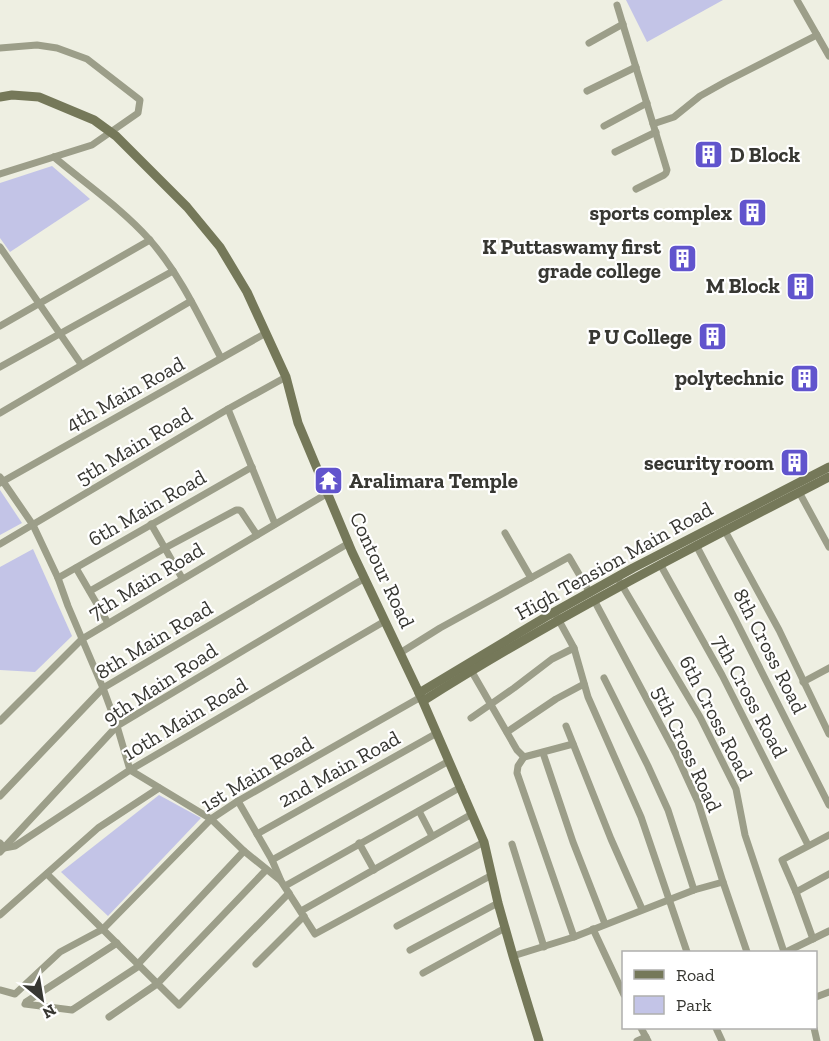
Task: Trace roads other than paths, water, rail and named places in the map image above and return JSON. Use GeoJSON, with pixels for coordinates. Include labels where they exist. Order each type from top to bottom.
{"type":"FeatureCollection","features":[{"type":"Feature","properties":{"kind":"main road","name":"Contour Road"},"geometry":{"type":"LineString","coordinates":[[0,97],[12,95],[39,97],[94,120],[111,132],[188,207],[220,247],[247,292],[286,377],[298,423],[349,543],[421,697],[484,842],[498,903],[539,1041]]}},
{"type":"Feature","properties":{"kind":"main road","name":"High Tension Main Road"},"geometry":{"type":"LineString","coordinates":[[421,697],[556,616],[829,467]]}},
{"type":"Feature","properties":{"kind":"main road"},"geometry":{"type":"LineString","coordinates":[[619,581],[660,564],[829,477]]}},
{"type":"Feature","properties":{"kind":"main road"},"geometry":{"type":"LineString","coordinates":[[421,697],[472,672],[556,616]]}},
{"type":"Feature","properties":{"kind":"street"},"geometry":{"type":"LineString","coordinates":[[797,0],[829,56]]}},
{"type":"Feature","properties":{"kind":"street"},"geometry":{"type":"LineString","coordinates":[[617,5],[667,170],[666,173],[636,189]]}},
{"type":"Feature","properties":{"kind":"street"},"geometry":{"type":"LineString","coordinates":[[589,43],[623,24]]}},
{"type":"Feature","properties":{"kind":"street"},"geometry":{"type":"LineString","coordinates":[[615,152],[674,117],[700,96],[817,35]]}},
{"type":"Feature","properties":{"kind":"street"},"geometry":{"type":"LineString","coordinates":[[0,48],[37,45],[57,48],[87,59],[140,100],[138,113],[92,145],[0,174]]}},
{"type":"Feature","properties":{"kind":"street"},"geometry":{"type":"LineString","coordinates":[[587,91],[636,67]]}},
{"type":"Feature","properties":{"kind":"street"},"geometry":{"type":"LineString","coordinates":[[604,126],[647,103]]}},
{"type":"Feature","properties":{"kind":"street"},"geometry":{"type":"LineString","coordinates":[[54,157],[128,218],[150,240],[173,271],[221,358]]}},
{"type":"Feature","properties":{"kind":"street"},"geometry":{"type":"LineString","coordinates":[[0,326],[150,240]]}},
{"type":"Feature","properties":{"kind":"street"},"geometry":{"type":"LineString","coordinates":[[0,247],[81,364]]}},
{"type":"Feature","properties":{"kind":"street"},"geometry":{"type":"LineString","coordinates":[[0,367],[173,271]]}},
{"type":"Feature","properties":{"kind":"street"},"geometry":{"type":"LineString","coordinates":[[0,413],[191,301]]}},
{"type":"Feature","properties":{"kind":"street","name":"4th Main Road"},"geometry":{"type":"LineString","coordinates":[[1,480],[266,333]]}},
{"type":"Feature","properties":{"kind":"street","name":"5th Main Road"},"geometry":{"type":"LineString","coordinates":[[0,544],[286,377]]}},
{"type":"Feature","properties":{"kind":"street"},"geometry":{"type":"LineString","coordinates":[[228,410],[275,524]]}},
{"type":"Feature","properties":{"kind":"street","name":"6th Main Road"},"geometry":{"type":"LineString","coordinates":[[58,578],[252,467]]}},
{"type":"Feature","properties":{"kind":"street"},"geometry":{"type":"LineString","coordinates":[[1,480],[33,525],[58,578],[103,688],[130,770],[211,819],[285,887]]}},
{"type":"Feature","properties":{"kind":"street"},"geometry":{"type":"LineString","coordinates":[[799,492],[829,547]]}},
{"type":"Feature","properties":{"kind":"street","name":"7th Main Road"},"geometry":{"type":"LineString","coordinates":[[0,721],[82,639],[328,493]]}},
{"type":"Feature","properties":{"kind":"street"},"geometry":{"type":"LineString","coordinates":[[90,591],[238,510],[257,535]]}},
{"type":"Feature","properties":{"kind":"street"},"geometry":{"type":"LineString","coordinates":[[151,524],[182,578]]}},
{"type":"Feature","properties":{"kind":"street"},"geometry":{"type":"LineString","coordinates":[[725,531],[779,630],[803,682],[826,722],[829,734]]}},
{"type":"Feature","properties":{"kind":"street"},"geometry":{"type":"LineString","coordinates":[[400,653],[440,628],[531,578],[505,533]]}},
{"type":"Feature","properties":{"kind":"street","name":"8th Main Road"},"geometry":{"type":"LineString","coordinates":[[0,796],[103,688],[349,543]]}},
{"type":"Feature","properties":{"kind":"street","name":"8th Cross Road"},"geometry":{"type":"LineString","coordinates":[[696,545],[829,805]]}},
{"type":"Feature","properties":{"kind":"street","name":"5th Cross Road"},"geometry":{"type":"LineString","coordinates":[[531,578],[569,556],[676,754],[698,802],[747,951]]}},
{"type":"Feature","properties":{"kind":"street","name":"7th Cross Road"},"geometry":{"type":"LineString","coordinates":[[660,564],[722,675],[808,845]]}},
{"type":"Feature","properties":{"kind":"street"},"geometry":{"type":"LineString","coordinates":[[76,568],[108,623]]}},
{"type":"Feature","properties":{"kind":"street","name":"9th Main Road"},"geometry":{"type":"LineString","coordinates":[[1,848],[117,726],[365,578]]}},
{"type":"Feature","properties":{"kind":"street","name":"6th Cross Road"},"geometry":{"type":"LineString","coordinates":[[619,581],[700,717],[736,789],[745,835],[785,951]]}},
{"type":"Feature","properties":{"kind":"street"},"geometry":{"type":"LineString","coordinates":[[556,616],[574,648],[588,697],[641,817],[687,951]]}},
{"type":"Feature","properties":{"kind":"street","name":"10th Main Road"},"geometry":{"type":"LineString","coordinates":[[1,848],[15,846],[130,770],[385,621]]}},
{"type":"Feature","properties":{"kind":"street"},"geometry":{"type":"LineString","coordinates":[[471,718],[552,659],[574,648]]}},
{"type":"Feature","properties":{"kind":"street"},"geometry":{"type":"LineString","coordinates":[[803,682],[829,668]]}},
{"type":"Feature","properties":{"kind":"street"},"geometry":{"type":"LineString","coordinates":[[472,672],[524,757]]}},
{"type":"Feature","properties":{"kind":"street"},"geometry":{"type":"LineString","coordinates":[[604,678],[668,810],[694,890]]}},
{"type":"Feature","properties":{"kind":"street"},"geometry":{"type":"LineString","coordinates":[[507,732],[556,699],[584,684]]}},
{"type":"Feature","properties":{"kind":"street","name":"1st Main Road"},"geometry":{"type":"LineString","coordinates":[[0,990],[15,994],[60,952],[103,929],[211,819],[238,801],[421,697]]}},
{"type":"Feature","properties":{"kind":"street"},"geometry":{"type":"LineString","coordinates":[[566,726],[642,909]]}},
{"type":"Feature","properties":{"kind":"street","name":"2nd Main Road"},"geometry":{"type":"LineString","coordinates":[[257,834],[437,733]]}},
{"type":"Feature","properties":{"kind":"street"},"geometry":{"type":"LineString","coordinates":[[573,744],[524,757],[518,766],[518,773],[574,937]]}},
{"type":"Feature","properties":{"kind":"street"},"geometry":{"type":"LineString","coordinates":[[543,753],[573,842],[605,924]]}},
{"type":"Feature","properties":{"kind":"street"},"geometry":{"type":"LineString","coordinates":[[258,862],[449,761]]}},
{"type":"Feature","properties":{"kind":"street"},"geometry":{"type":"LineString","coordinates":[[0,915],[98,828],[159,788]]}},
{"type":"Feature","properties":{"kind":"street"},"geometry":{"type":"LineString","coordinates":[[47,874],[179,1005],[285,887],[359,843],[461,788]]}},
{"type":"Feature","properties":{"kind":"street"},"geometry":{"type":"LineString","coordinates":[[238,801],[285,887],[315,934],[484,842]]}},
{"type":"Feature","properties":{"kind":"street"},"geometry":{"type":"LineString","coordinates":[[418,810],[432,836]]}},
{"type":"Feature","properties":{"kind":"street"},"geometry":{"type":"LineString","coordinates":[[256,964],[302,914],[472,814]]}},
{"type":"Feature","properties":{"kind":"street"},"geometry":{"type":"LineString","coordinates":[[813,939],[782,860],[829,835]]}},
{"type":"Feature","properties":{"kind":"street"},"geometry":{"type":"LineString","coordinates":[[359,843],[374,870]]}},
{"type":"Feature","properties":{"kind":"street"},"geometry":{"type":"LineString","coordinates":[[512,844],[544,947]]}},
{"type":"Feature","properties":{"kind":"street"},"geometry":{"type":"LineString","coordinates":[[117,943],[25,1004],[73,1010],[138,965],[244,851]]}},
{"type":"Feature","properties":{"kind":"street"},"geometry":{"type":"LineString","coordinates":[[109,1017],[157,984],[266,870]]}},
{"type":"Feature","properties":{"kind":"street"},"geometry":{"type":"LineString","coordinates":[[796,892],[829,874]]}},
{"type":"Feature","properties":{"kind":"street"},"geometry":{"type":"LineString","coordinates":[[397,926],[492,875]]}},
{"type":"Feature","properties":{"kind":"street"},"geometry":{"type":"LineString","coordinates":[[513,956],[574,937],[642,909],[723,882]]}},
{"type":"Feature","properties":{"kind":"street"},"geometry":{"type":"LineString","coordinates":[[410,950],[498,903]]}},
{"type":"Feature","properties":{"kind":"street"},"geometry":{"type":"LineString","coordinates":[[423,973],[505,928]]}},
{"type":"Feature","properties":{"kind":"street"},"geometry":{"type":"LineString","coordinates":[[593,929],[622,991]]}},
{"type":"Feature","properties":{"kind":"street"},"geometry":{"type":"LineString","coordinates":[[787,951],[829,931]]}},
{"type":"Feature","properties":{"kind":"street"},"geometry":{"type":"LineString","coordinates":[[637,1041],[647,1039]]}},
{"type":"Feature","properties":{"kind":"place","name":"D Block"},"geometry":{"type":"Point","coordinates":[709,155]}},
{"type":"Feature","properties":{"kind":"place","name":"sports complex"},"geometry":{"type":"Point","coordinates":[753,213]}},
{"type":"Feature","properties":{"kind":"place","name":"K Puttaswamy first grade college"},"geometry":{"type":"Point","coordinates":[682,259]}},
{"type":"Feature","properties":{"kind":"place","name":"M Block"},"geometry":{"type":"Point","coordinates":[801,286]}},
{"type":"Feature","properties":{"kind":"place","name":"P U College"},"geometry":{"type":"Point","coordinates":[713,337]}},
{"type":"Feature","properties":{"kind":"place","name":"polytechnic"},"geometry":{"type":"Point","coordinates":[805,378]}},
{"type":"Feature","properties":{"kind":"place","name":"security room"},"geometry":{"type":"Point","coordinates":[795,463]}},
{"type":"Feature","properties":{"kind":"place","name":"Aralimara Temple"},"geometry":{"type":"Point","coordinates":[328,481]}}]}
